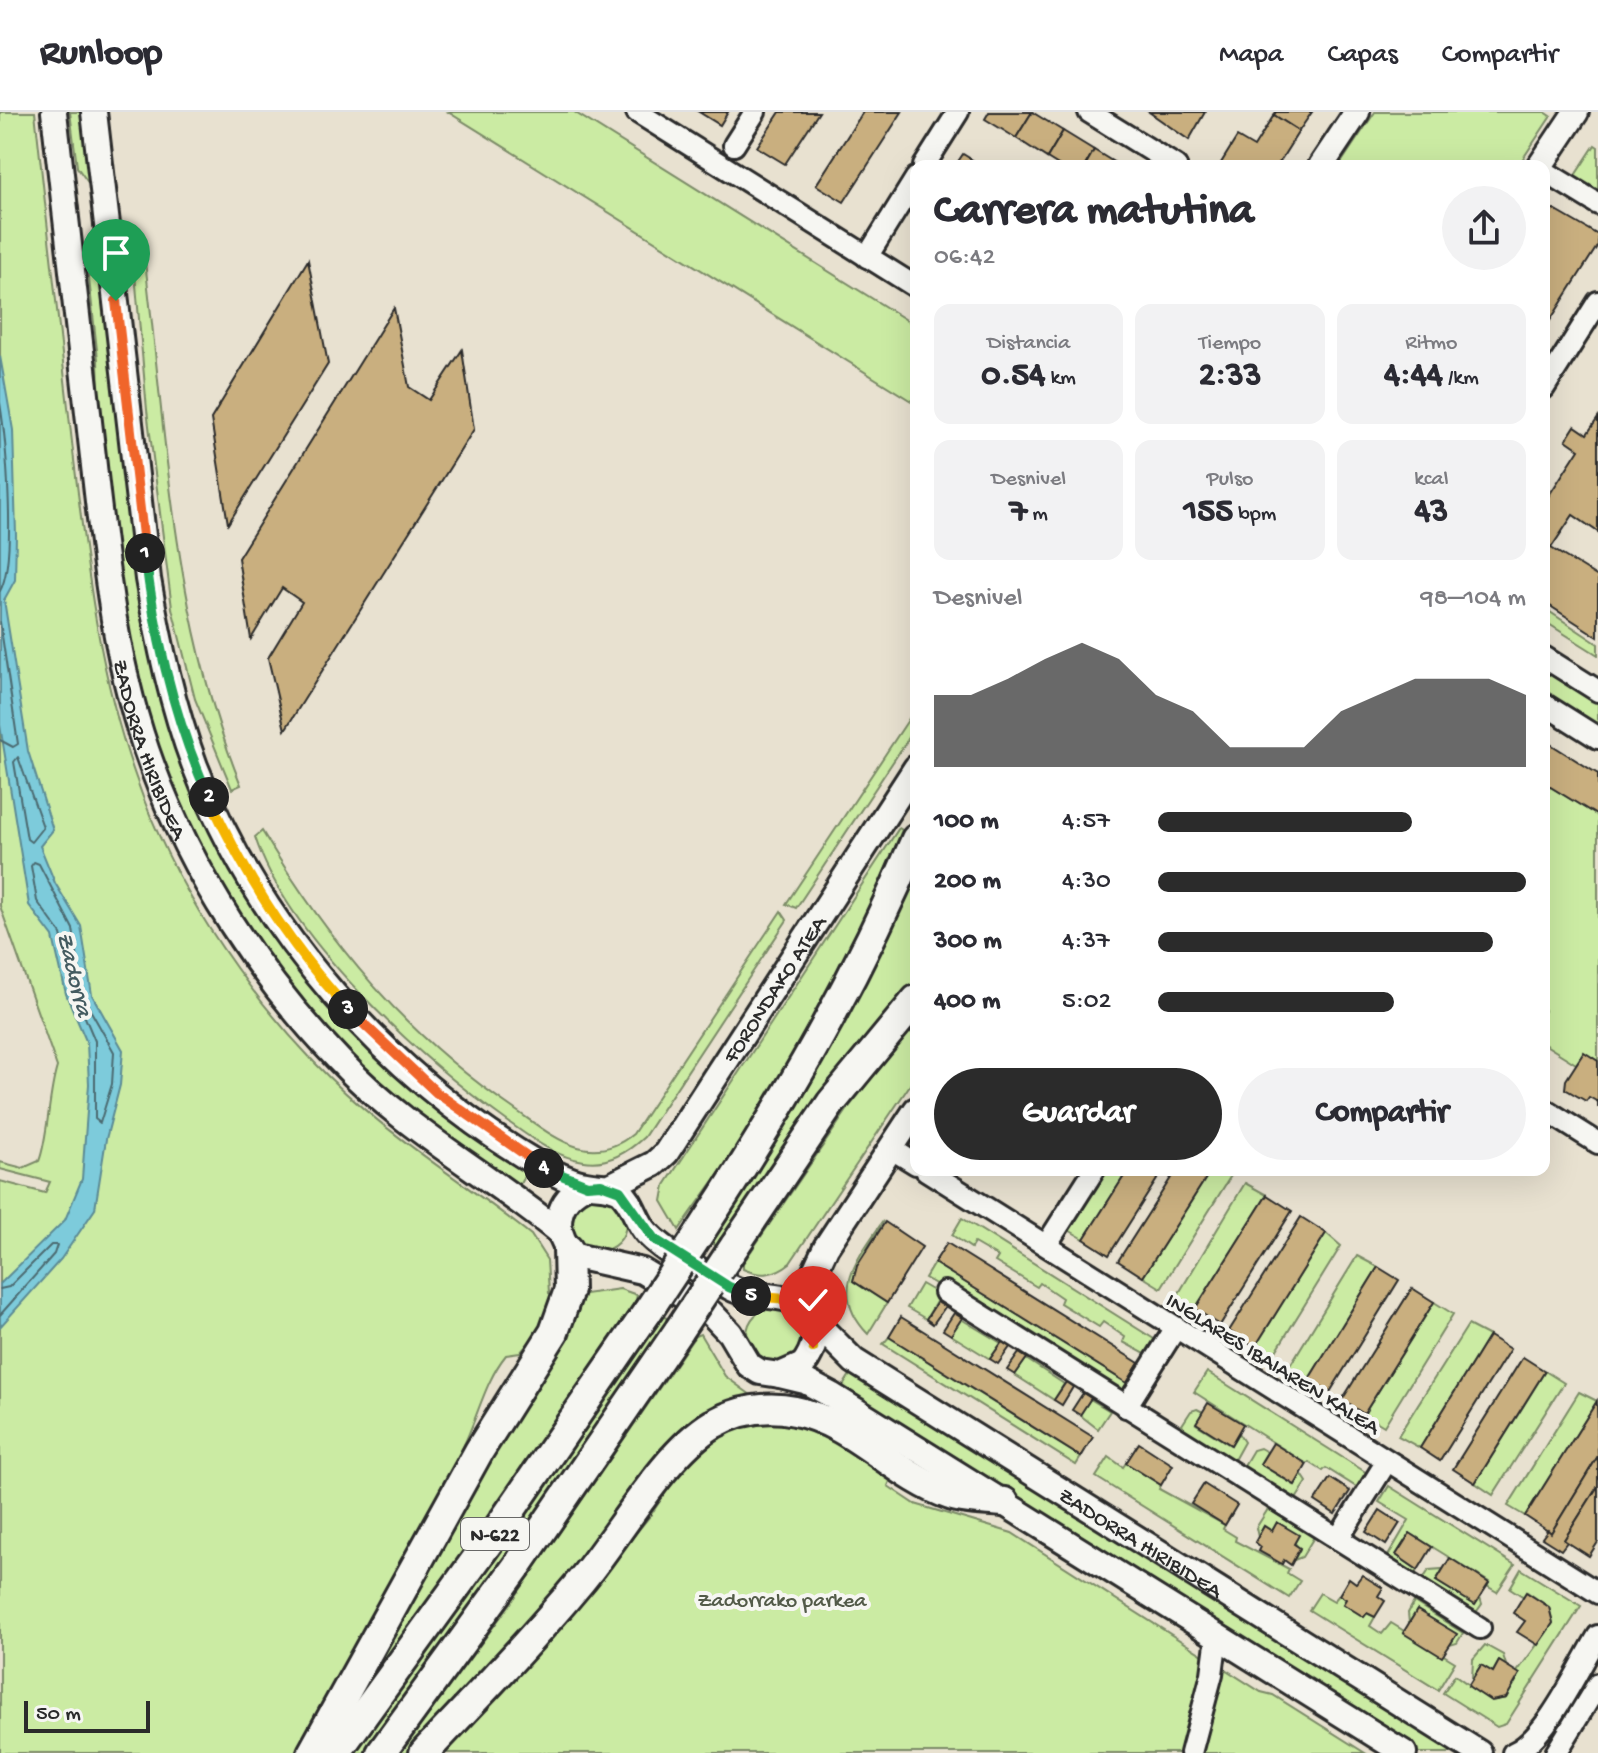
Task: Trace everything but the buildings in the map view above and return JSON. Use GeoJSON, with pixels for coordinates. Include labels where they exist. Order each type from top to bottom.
{"type":"FeatureCollection","features":[{"type":"Feature","properties":{"kind":"highway","name":"N-622"},"geometry":{"type":"LineString","coordinates":[[336,1753],[502,1524],[701,1231],[819,1043],[858,968],[910,852]]}},
{"type":"Feature","properties":{"kind":"highway","name":"N-622"},"geometry":{"type":"LineString","coordinates":[[381,1753],[520,1562],[831,1103],[910,1007]]}},
{"type":"Feature","properties":{"kind":"highway"},"geometry":{"type":"LineString","coordinates":[[312,1753],[464,1477],[554,1332],[569,1290],[563,1240]]}},
{"type":"Feature","properties":{"kind":"highway"},"geometry":{"type":"LineString","coordinates":[[424,1753],[582,1581],[677,1456],[704,1430],[729,1416],[765,1408],[801,1412],[823,1420],[917,1480],[952,1496],[1004,1502]]}},
{"type":"Feature","properties":{"kind":"main road","name":"ZADORRA HIRIBIDEA"},"geometry":{"type":"LineString","coordinates":[[54,112],[118,644],[148,752],[174,818],[211,889],[253,955],[340,1062],[435,1143],[563,1240],[585,1261],[612,1262],[642,1271],[722,1322],[749,1365],[760,1372],[813,1384],[1404,1753]]}},
{"type":"Feature","properties":{"kind":"main road","name":"ZADORRA HIRIBIDEA"},"geometry":{"type":"LineString","coordinates":[[94,112],[148,579],[159,646],[173,700],[208,794],[244,866],[274,916],[327,986],[382,1045],[487,1131],[539,1165],[627,1197],[647,1232],[668,1249],[743,1294],[787,1297],[854,1361],[1479,1753]]}},
{"type":"Feature","properties":{"kind":"main road"},"geometry":{"type":"LineString","coordinates":[[1325,160],[1357,112]]}},
{"type":"Feature","properties":{"kind":"main road"},"geometry":{"type":"LineString","coordinates":[[1544,160],[1576,112]]}},
{"type":"Feature","properties":{"kind":"main road","name":"FORONDAKO ATEA"},"geometry":{"type":"LineString","coordinates":[[598,1185],[654,1164],[666,1153],[910,777]]}},
{"type":"Feature","properties":{"kind":"main road"},"geometry":{"type":"LineString","coordinates":[[780,1375],[793,1371],[810,1356],[815,1337],[812,1318],[814,1273],[826,1247],[910,1119]]}},
{"type":"Feature","properties":{"kind":"main road"},"geometry":{"type":"LineString","coordinates":[[563,1240],[563,1204],[598,1185]]}},
{"type":"Feature","properties":{"kind":"street"},"geometry":{"type":"LineString","coordinates":[[637,112],[910,283]]}},
{"type":"Feature","properties":{"kind":"street"},"geometry":{"type":"LineString","coordinates":[[734,145],[755,112]]}},
{"type":"Feature","properties":{"kind":"street"},"geometry":{"type":"LineString","coordinates":[[928,160],[958,112]]}},
{"type":"Feature","properties":{"kind":"street"},"geometry":{"type":"LineString","coordinates":[[1089,112],[1166,160]]}},
{"type":"Feature","properties":{"kind":"street"},"geometry":{"type":"LineString","coordinates":[[1550,175],[1598,204]]}},
{"type":"Feature","properties":{"kind":"street"},"geometry":{"type":"LineString","coordinates":[[867,257],[910,188]]}},
{"type":"Feature","properties":{"kind":"street"},"geometry":{"type":"LineString","coordinates":[[1550,380],[1591,329],[1598,302]]}},
{"type":"Feature","properties":{"kind":"street"},"geometry":{"type":"LineString","coordinates":[[1550,661],[1598,691]]}},
{"type":"Feature","properties":{"kind":"street"},"geometry":{"type":"LineString","coordinates":[[1550,708],[1598,738]]}},
{"type":"Feature","properties":{"kind":"street"},"geometry":{"type":"LineString","coordinates":[[1550,1113],[1598,1143]]}},
{"type":"Feature","properties":{"kind":"street"},"geometry":{"type":"LineString","coordinates":[[890,1148],[910,1160]]}},
{"type":"Feature","properties":{"kind":"street","name":"INGLARES IBAIAREN KALEA"},"geometry":{"type":"LineString","coordinates":[[935,1176],[1598,1593]]}},
{"type":"Feature","properties":{"kind":"street"},"geometry":{"type":"LineString","coordinates":[[1052,1236],[1090,1176]]}},
{"type":"Feature","properties":{"kind":"street"},"geometry":{"type":"LineString","coordinates":[[945,1292],[1480,1628]]}},
{"type":"Feature","properties":{"kind":"street"},"geometry":{"type":"LineString","coordinates":[[1126,1407],[1175,1329]]}},
{"type":"Feature","properties":{"kind":"street"},"geometry":{"type":"LineString","coordinates":[[1338,1539],[1387,1461]]}},
{"type":"Feature","properties":{"kind":"street"},"geometry":{"type":"LineString","coordinates":[[1191,1753],[1212,1674],[1217,1636]]}},
{"type":"Feature","properties":{"kind":"street"},"geometry":{"type":"LineString","coordinates":[[1513,1753],[1527,1748],[1541,1730],[1598,1636]]}},
{"type":"Feature","properties":{"kind":"street"},"geometry":{"type":"LineString","coordinates":[[1556,1753],[1598,1684]]}},
{"type":"Feature","properties":{"kind":"green space"},"geometry":{"type":"Polygon","coordinates":[[[0,112],[35,112],[74,460],[96,621],[123,739],[168,855],[210,929],[286,1031],[365,1110],[531,1235],[547,1260],[549,1293],[557,1296],[547,1322],[520,1353],[506,1355],[498,1366],[460,1453],[298,1753],[0,1753],[0,1181],[45,1193],[50,1182],[0,1169],[0,1162],[23,1168],[39,1161],[57,1067],[0,906],[0,112]]]}},
{"type":"Feature","properties":{"kind":"green space"},"geometry":{"type":"Polygon","coordinates":[[[70,112],[86,112],[92,188],[77,167],[70,112]]]}},
{"type":"Feature","properties":{"kind":"green space"},"geometry":{"type":"Polygon","coordinates":[[[448,112],[574,112],[910,322],[910,400],[448,112]]]}},
{"type":"Feature","properties":{"kind":"green space"},"geometry":{"type":"Polygon","coordinates":[[[1375,112],[1545,112],[1551,116],[1522,160],[1343,160],[1375,112]]]}},
{"type":"Feature","properties":{"kind":"green space"},"geometry":{"type":"Polygon","coordinates":[[[1595,145],[1598,147],[1598,196],[1572,180],[1595,145]]]}},
{"type":"Feature","properties":{"kind":"green space"},"geometry":{"type":"Polygon","coordinates":[[[96,227],[154,655],[292,955],[529,1166],[518,1188],[398,1106],[316,1024],[230,904],[170,788],[132,672],[101,474],[98,359],[86,252],[87,241],[96,227]]]}},
{"type":"Feature","properties":{"kind":"green space"},"geometry":{"type":"Polygon","coordinates":[[[144,253],[166,455],[186,590],[218,721],[241,785],[232,789],[195,699],[172,608],[147,410],[134,262],[144,253]]]}},
{"type":"Feature","properties":{"kind":"green space"},"geometry":{"type":"Polygon","coordinates":[[[1550,612],[1598,644],[1598,655],[1550,625],[1550,612]]]}},
{"type":"Feature","properties":{"kind":"green space"},"geometry":{"type":"Polygon","coordinates":[[[1550,669],[1598,699],[1598,729],[1550,700],[1550,669]]]}},
{"type":"Feature","properties":{"kind":"green space"},"geometry":{"type":"Polygon","coordinates":[[[910,717],[910,736],[796,908],[786,904],[910,717]]]}},
{"type":"Feature","properties":{"kind":"green space"},"geometry":{"type":"Polygon","coordinates":[[[1550,787],[1598,816],[1598,1061],[1584,1053],[1576,1064],[1550,1048],[1550,787]]]}},
{"type":"Feature","properties":{"kind":"green space"},"geometry":{"type":"Polygon","coordinates":[[[899,828],[902,830],[869,906],[794,1055],[752,1126],[679,1230],[662,1201],[665,1185],[899,828]]]}},
{"type":"Feature","properties":{"kind":"green space"},"geometry":{"type":"Polygon","coordinates":[[[262,831],[343,949],[404,1018],[474,1080],[514,1109],[557,1138],[586,1149],[617,1144],[633,1134],[781,911],[787,920],[644,1137],[617,1156],[601,1161],[584,1161],[552,1150],[531,1138],[469,1093],[396,1029],[326,954],[296,915],[272,876],[255,837],[262,831]]]}},
{"type":"Feature","properties":{"kind":"green space"},"geometry":{"type":"Polygon","coordinates":[[[910,889],[910,988],[847,1064],[719,1248],[708,1240],[845,1017],[910,889]]]}},
{"type":"Feature","properties":{"kind":"green space"},"geometry":{"type":"Polygon","coordinates":[[[910,1030],[910,1085],[790,1263],[768,1274],[743,1269],[743,1263],[850,1106],[910,1030]]]}},
{"type":"Feature","properties":{"kind":"green space"},"geometry":{"type":"Polygon","coordinates":[[[1097,1176],[1124,1176],[1084,1239],[1065,1228],[1097,1176]]]}},
{"type":"Feature","properties":{"kind":"green space"},"geometry":{"type":"Polygon","coordinates":[[[1207,1176],[1231,1176],[1161,1288],[1143,1277],[1207,1176]]]}},
{"type":"Feature","properties":{"kind":"green space"},"geometry":{"type":"Polygon","coordinates":[[[1245,1183],[1267,1195],[1195,1309],[1176,1298],[1245,1183]]]}},
{"type":"Feature","properties":{"kind":"green space"},"geometry":{"type":"Polygon","coordinates":[[[598,1195],[618,1203],[626,1223],[618,1243],[598,1251],[578,1243],[570,1223],[578,1203],[598,1195]]]}},
{"type":"Feature","properties":{"kind":"green space"},"geometry":{"type":"Polygon","coordinates":[[[962,1218],[1154,1339],[1145,1354],[1123,1342],[1125,1337],[1103,1322],[1099,1327],[1060,1303],[1062,1298],[1040,1283],[1037,1287],[995,1262],[998,1257],[974,1243],[971,1248],[952,1235],[962,1218]]]}},
{"type":"Feature","properties":{"kind":"green space"},"geometry":{"type":"Polygon","coordinates":[[[883,1221],[857,1266],[853,1281],[887,1303],[868,1334],[856,1319],[848,1290],[856,1263],[883,1221]]]}},
{"type":"Feature","properties":{"kind":"green space"},"geometry":{"type":"Polygon","coordinates":[[[1326,1233],[1341,1246],[1273,1356],[1255,1347],[1326,1233]]]}},
{"type":"Feature","properties":{"kind":"green space"},"geometry":{"type":"Polygon","coordinates":[[[1357,1256],[1378,1267],[1309,1379],[1289,1367],[1357,1256]]]}},
{"type":"Feature","properties":{"kind":"green space"},"geometry":{"type":"Polygon","coordinates":[[[934,1263],[1127,1383],[1121,1392],[946,1281],[941,1287],[925,1278],[934,1263]]]}},
{"type":"Feature","properties":{"kind":"green space"},"geometry":{"type":"Polygon","coordinates":[[[921,1284],[940,1295],[926,1319],[907,1308],[921,1284]]]}},
{"type":"Feature","properties":{"kind":"green space"},"geometry":{"type":"Polygon","coordinates":[[[620,1289],[637,1295],[636,1300],[457,1563],[370,1679],[366,1674],[578,1295],[620,1289]]]}},
{"type":"Feature","properties":{"kind":"green space"},"geometry":{"type":"Polygon","coordinates":[[[1434,1302],[1453,1314],[1384,1426],[1364,1414],[1434,1302]]]}},
{"type":"Feature","properties":{"kind":"green space"},"geometry":{"type":"Polygon","coordinates":[[[775,1307],[795,1315],[803,1335],[795,1355],[775,1363],[755,1355],[747,1335],[755,1315],[775,1307]]]}},
{"type":"Feature","properties":{"kind":"green space"},"geometry":{"type":"Polygon","coordinates":[[[660,1315],[671,1320],[541,1509],[365,1753],[352,1753],[466,1597],[660,1315]]]}},
{"type":"Feature","properties":{"kind":"green space"},"geometry":{"type":"Polygon","coordinates":[[[961,1319],[1001,1343],[990,1359],[951,1335],[961,1319]]]}},
{"type":"Feature","properties":{"kind":"green space"},"geometry":{"type":"Polygon","coordinates":[[[1468,1325],[1489,1336],[1420,1448],[1398,1436],[1468,1325]]]}},
{"type":"Feature","properties":{"kind":"green space"},"geometry":{"type":"Polygon","coordinates":[[[700,1334],[725,1376],[755,1398],[607,1536],[414,1753],[400,1753],[511,1603],[695,1336],[700,1334]]]}},
{"type":"Feature","properties":{"kind":"green space"},"geometry":{"type":"Polygon","coordinates":[[[889,1337],[1081,1457],[1076,1465],[883,1344],[889,1337]]]}},
{"type":"Feature","properties":{"kind":"green space"},"geometry":{"type":"Polygon","coordinates":[[[1026,1359],[1064,1384],[1054,1400],[1015,1375],[1026,1359]]]}},
{"type":"Feature","properties":{"kind":"green space"},"geometry":{"type":"Polygon","coordinates":[[[853,1370],[1464,1753],[1417,1753],[840,1391],[853,1370]]]}},
{"type":"Feature","properties":{"kind":"green space"},"geometry":{"type":"Polygon","coordinates":[[[1545,1371],[1564,1383],[1493,1495],[1475,1483],[1545,1371]]]}},
{"type":"Feature","properties":{"kind":"green space"},"geometry":{"type":"Polygon","coordinates":[[[1207,1372],[1367,1473],[1358,1488],[1326,1468],[1323,1471],[1309,1462],[1307,1464],[1194,1392],[1207,1372]]]}},
{"type":"Feature","properties":{"kind":"green space"},"geometry":{"type":"Polygon","coordinates":[[[1579,1392],[1597,1401],[1525,1516],[1508,1506],[1579,1392]]]}},
{"type":"Feature","properties":{"kind":"green space"},"geometry":{"type":"Polygon","coordinates":[[[1090,1399],[1110,1411],[1098,1429],[1080,1415],[1090,1399]]]}},
{"type":"Feature","properties":{"kind":"green space"},"geometry":{"type":"Polygon","coordinates":[[[1197,1409],[1203,1412],[1196,1424],[1230,1445],[1238,1433],[1244,1442],[1234,1460],[1180,1428],[1191,1411],[1197,1409]]]}},
{"type":"Feature","properties":{"kind":"green space","name":"Zadorrako parkea"},"geometry":{"type":"Polygon","coordinates":[[[766,1417],[819,1425],[894,1472],[888,1486],[915,1504],[1012,1533],[1261,1692],[1273,1695],[1365,1753],[442,1753],[544,1646],[650,1516],[697,1446],[715,1432],[766,1417]]]}},
{"type":"Feature","properties":{"kind":"green space"},"geometry":{"type":"Polygon","coordinates":[[[1260,1448],[1267,1452],[1260,1464],[1294,1485],[1301,1473],[1307,1482],[1296,1499],[1243,1467],[1253,1450],[1260,1448]]]}},
{"type":"Feature","properties":{"kind":"green space"},"geometry":{"type":"Polygon","coordinates":[[[1109,1457],[1123,1467],[1126,1463],[1161,1485],[1159,1489],[1225,1525],[1223,1529],[1236,1537],[1235,1541],[1289,1569],[1287,1573],[1300,1581],[1289,1598],[1096,1477],[1109,1457]]]}},
{"type":"Feature","properties":{"kind":"green space"},"geometry":{"type":"Polygon","coordinates":[[[1389,1486],[1515,1565],[1497,1592],[1487,1586],[1489,1582],[1410,1533],[1396,1555],[1418,1570],[1415,1574],[1388,1556],[1409,1520],[1379,1502],[1389,1486]]]}},
{"type":"Feature","properties":{"kind":"green space"},"geometry":{"type":"Polygon","coordinates":[[[1268,1509],[1314,1537],[1302,1557],[1294,1560],[1300,1549],[1278,1523],[1272,1531],[1264,1526],[1258,1537],[1256,1528],[1268,1509]]]}},
{"type":"Feature","properties":{"kind":"green space"},"geometry":{"type":"Polygon","coordinates":[[[1443,1569],[1436,1581],[1475,1605],[1480,1597],[1482,1604],[1475,1614],[1422,1581],[1429,1570],[1443,1569]]]}},
{"type":"Feature","properties":{"kind":"green space"},"geometry":{"type":"Polygon","coordinates":[[[1521,1569],[1581,1606],[1506,1724],[1497,1727],[1443,1693],[1455,1675],[1491,1701],[1506,1698],[1517,1672],[1553,1623],[1549,1607],[1527,1592],[1524,1597],[1510,1588],[1521,1569]]]}},
{"type":"Feature","properties":{"kind":"green space"},"geometry":{"type":"Polygon","coordinates":[[[1320,1593],[1334,1601],[1339,1595],[1346,1599],[1344,1604],[1364,1617],[1367,1613],[1375,1617],[1370,1626],[1382,1634],[1391,1623],[1455,1662],[1438,1690],[1309,1610],[1320,1593]]]}},
{"type":"Feature","properties":{"kind":"green space"},"geometry":{"type":"Polygon","coordinates":[[[1414,1602],[1463,1633],[1457,1643],[1450,1645],[1456,1634],[1417,1610],[1409,1623],[1408,1613],[1414,1602]]]}},
{"type":"Feature","properties":{"kind":"green space"},"geometry":{"type":"Polygon","coordinates":[[[1485,1645],[1503,1655],[1506,1665],[1499,1661],[1493,1672],[1481,1665],[1472,1679],[1473,1659],[1485,1645]]]}},
{"type":"Feature","properties":{"kind":"water","name":"Zadorra"},"geometry":{"type":"Polygon","coordinates":[[[0,356],[13,430],[16,535],[15,580],[4,600],[28,751],[53,830],[40,846],[55,883],[81,926],[92,995],[123,1050],[120,1085],[106,1139],[95,1209],[61,1259],[0,1327],[0,1284],[65,1220],[82,1179],[89,1084],[87,1043],[66,994],[53,937],[29,905],[0,725],[0,356]]]}},
{"type":"Feature","properties":{"kind":"route"},"geometry":{"type":"LineString","coordinates":[[116,301],[148,579],[159,646],[195,767],[220,821],[274,916],[327,986],[382,1045],[437,1093],[539,1165],[587,1185],[601,1184],[620,1191],[654,1239],[729,1287],[756,1297],[787,1297],[800,1303],[814,1321],[813,1348]]}}]}
